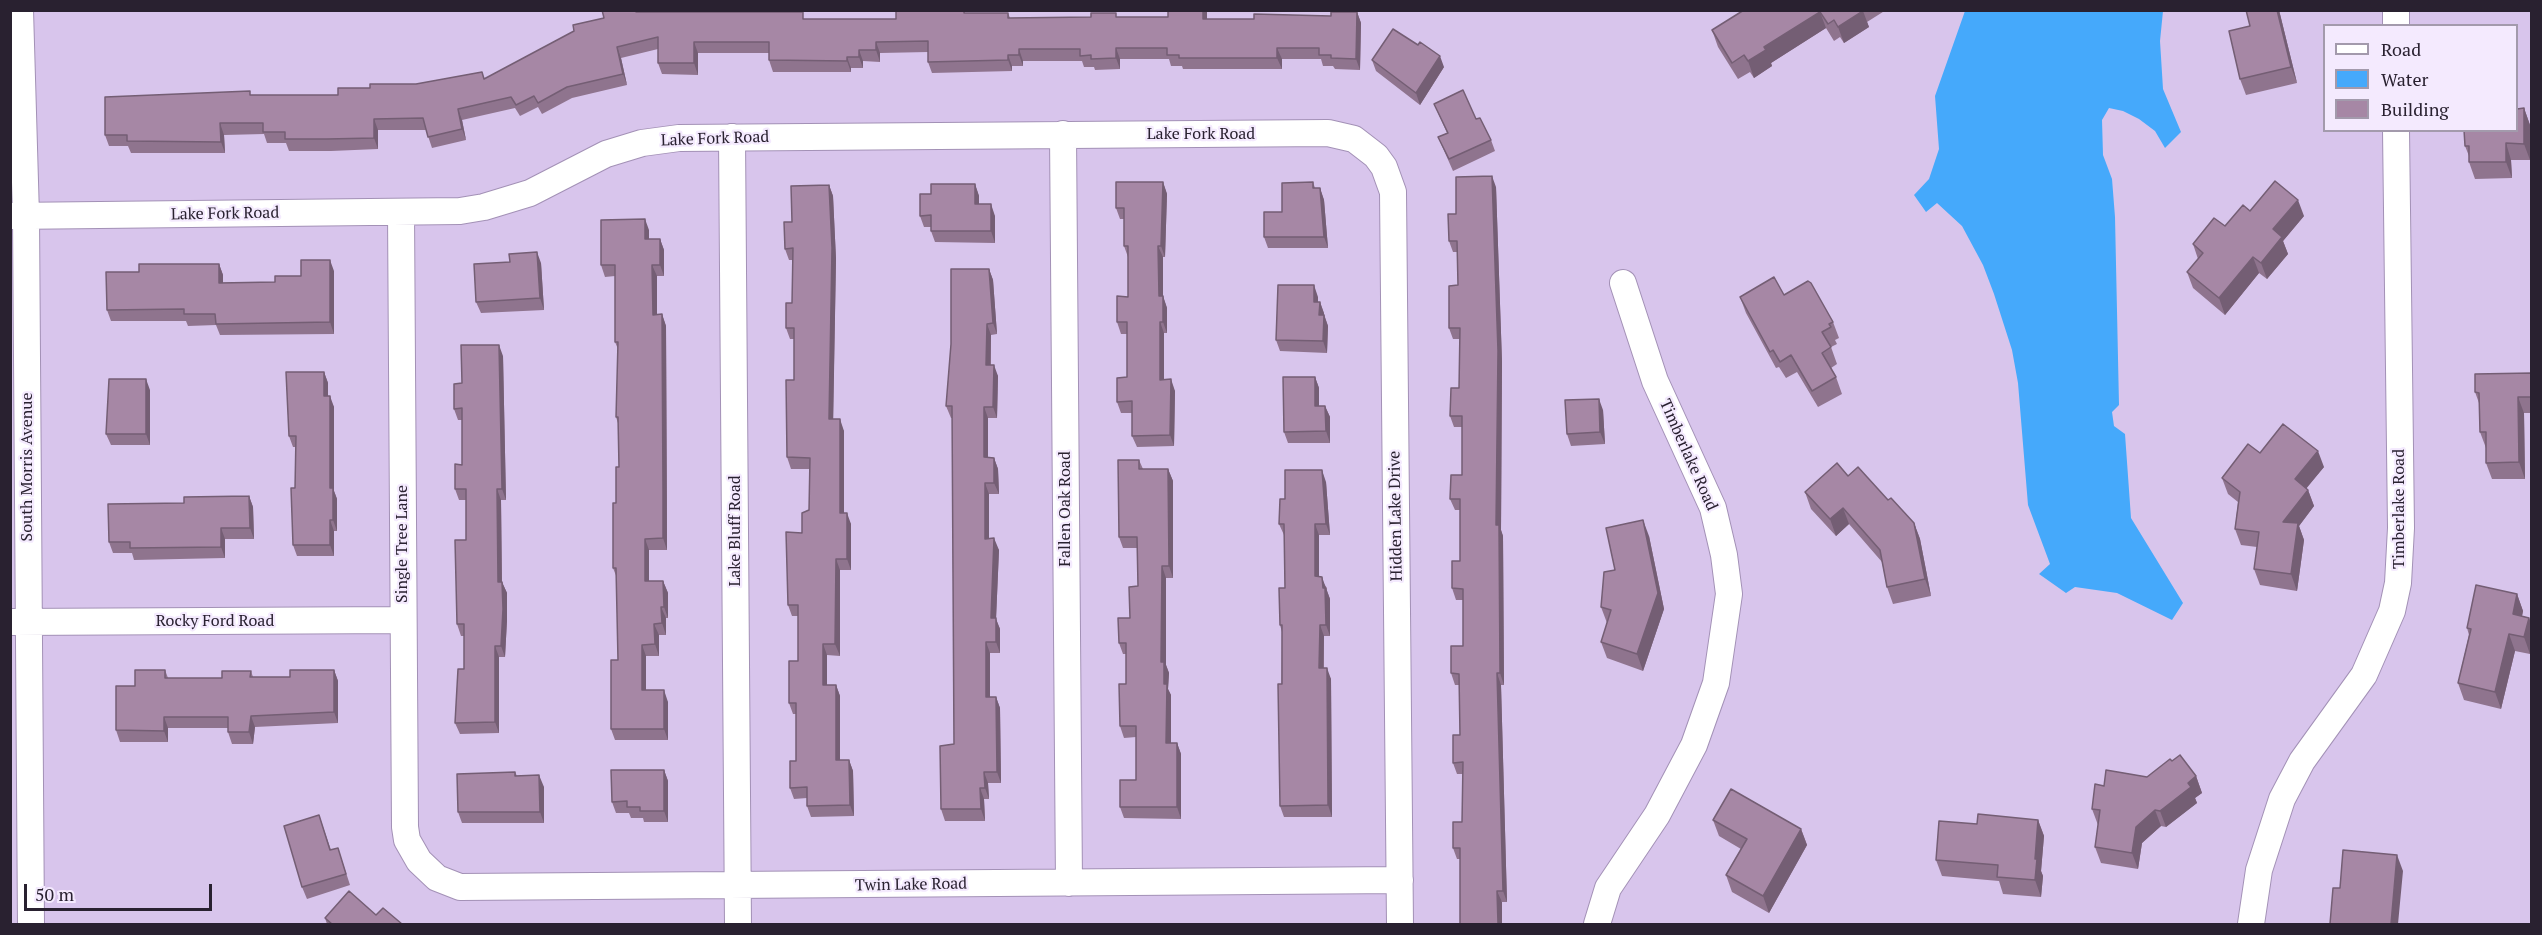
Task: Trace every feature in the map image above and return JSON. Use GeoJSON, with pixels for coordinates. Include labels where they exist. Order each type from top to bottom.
{"type":"FeatureCollection","features":[{"type":"Feature","properties":{"kind":"street","name":"South Morris Avenue"},"geometry":{"type":"LineString","coordinates":[[20,10],[19,622],[31,924]]}},
{"type":"Feature","properties":{"kind":"street","name":"Timberlake Road"},"geometry":{"type":"LineString","coordinates":[[2251,924],[2259,870],[2282,799],[2308,752],[2364,675],[2386,630],[2398,583],[2401,528],[2396,132]]}},
{"type":"Feature","properties":{"kind":"street","name":"Lake Fork Road"},"geometry":{"type":"LineString","coordinates":[[18,216],[460,211],[507,201],[530,193],[606,154],[642,143],[679,138],[1328,133],[1354,139],[1376,156]]}},
{"type":"Feature","properties":{"kind":"street","name":"Fallen Oak Road"},"geometry":{"type":"LineString","coordinates":[[1063,134],[1069,883]]}},
{"type":"Feature","properties":{"kind":"street","name":"Lake Bluff Road"},"geometry":{"type":"LineString","coordinates":[[732,137],[738,924]]}},
{"type":"Feature","properties":{"kind":"street","name":"Hidden Lake Drive"},"geometry":{"type":"LineString","coordinates":[[1376,156],[1390,179],[1393,192],[1400,924]]}},
{"type":"Feature","properties":{"kind":"street","name":"Single Tree Lane"},"geometry":{"type":"LineString","coordinates":[[401,212],[405,827],[412,851],[426,870]]}},
{"type":"Feature","properties":{"kind":"street","name":"Timberlake Road"},"geometry":{"type":"LineString","coordinates":[[1597,924],[1608,888],[1657,815],[1694,745],[1716,683],[1729,594],[1725,555],[1713,508],[1655,381],[1623,283]]}},
{"type":"Feature","properties":{"kind":"street","name":"Rocky Ford Road"},"geometry":{"type":"LineString","coordinates":[[19,622],[403,620]]}},
{"type":"Feature","properties":{"kind":"street","name":"Twin Lake Road"},"geometry":{"type":"LineString","coordinates":[[426,870],[448,884],[460,887],[738,887],[1400,880]]}},
{"type":"Feature","properties":{"kind":"water"},"geometry":{"type":"Polygon","coordinates":[[[1965,11],[2163,11],[2160,41],[2163,89],[2181,132],[2165,148],[2155,131],[2123,111],[2109,108],[2102,120],[2103,155],[2112,179],[2115,217],[2119,405],[2112,412],[2114,426],[2125,434],[2131,518],[2183,603],[2172,620],[2117,593],[2075,587],[2066,593],[2039,574],[2050,564],[2028,505],[2018,383],[2012,350],[1994,294],[1983,265],[1962,226],[1937,203],[1926,212],[1914,195],[1929,179],[1939,149],[1935,96],[1965,11]]]}},
{"type":"Feature","properties":{"kind":"building"},"geometry":{"type":"Polygon","coordinates":[[[602,10],[803,12],[803,19],[896,19],[896,11],[964,10],[964,13],[1008,13],[1008,18],[1091,17],[1091,13],[1116,13],[1116,17],[1168,17],[1168,10],[1203,10],[1203,19],[1254,19],[1254,14],[1331,16],[1331,12],[1357,12],[1356,59],[1319,55],[1319,48],[1277,48],[1277,58],[1179,58],[1179,55],[1167,55],[1167,48],[1116,48],[1116,58],[1091,59],[1091,55],[1080,56],[1080,49],[1019,49],[1019,55],[1008,55],[1008,60],[928,62],[928,41],[876,42],[876,50],[859,50],[859,57],[847,57],[847,61],[769,60],[769,42],[694,42],[694,63],[658,63],[658,37],[617,47],[623,74],[567,87],[538,103],[534,96],[516,105],[511,97],[458,109],[462,129],[428,137],[423,118],[374,119],[374,138],[285,139],[285,132],[263,132],[263,123],[220,123],[221,142],[127,141],[127,135],[105,135],[105,97],[250,91],[250,95],[338,95],[338,88],[370,88],[370,84],[416,84],[482,72],[484,79],[574,31],[573,25],[604,18],[602,10]]]}},
{"type":"Feature","properties":{"kind":"building"},"geometry":{"type":"Polygon","coordinates":[[[1744,10],[1863,11],[1838,27],[1834,20],[1828,24],[1820,12],[1764,47],[1766,50],[1748,61],[1744,55],[1732,63],[1712,30],[1744,10]]]}},
{"type":"Feature","properties":{"kind":"building"},"geometry":{"type":"Polygon","coordinates":[[[2246,10],[2277,10],[2291,67],[2240,79],[2229,31],[2250,26],[2246,10]]]}},
{"type":"Feature","properties":{"kind":"building"},"geometry":{"type":"Polygon","coordinates":[[[1393,29],[1418,45],[1420,42],[1440,56],[1416,93],[1372,60],[1393,29]]]}},
{"type":"Feature","properties":{"kind":"building"},"geometry":{"type":"Polygon","coordinates":[[[1463,90],[1476,119],[1480,118],[1491,140],[1449,159],[1438,137],[1448,133],[1434,104],[1463,90]]]}},
{"type":"Feature","properties":{"kind":"building"},"geometry":{"type":"Polygon","coordinates":[[[2524,108],[2524,144],[2506,143],[2506,162],[2469,162],[2469,146],[2465,146],[2464,132],[2518,132],[2518,109],[2524,108]]]}},
{"type":"Feature","properties":{"kind":"building"},"geometry":{"type":"Polygon","coordinates":[[[1492,176],[1498,351],[1496,525],[1499,525],[1500,673],[1497,673],[1503,891],[1497,891],[1498,924],[1460,924],[1460,848],[1453,848],[1453,822],[1462,822],[1463,762],[1453,763],[1453,735],[1460,735],[1459,674],[1451,673],[1451,646],[1463,646],[1463,589],[1452,588],[1452,561],[1460,561],[1460,499],[1450,499],[1451,475],[1462,475],[1462,416],[1450,416],[1451,388],[1459,388],[1460,328],[1449,328],[1449,286],[1458,285],[1457,241],[1449,241],[1448,214],[1456,214],[1456,177],[1492,176]]]}},
{"type":"Feature","properties":{"kind":"building"},"geometry":{"type":"Polygon","coordinates":[[[2275,181],[2298,200],[2273,229],[2282,237],[2261,263],[2253,257],[2219,298],[2187,272],[2203,253],[2193,244],[2214,218],[2225,226],[2243,205],[2250,211],[2275,181]]]}},
{"type":"Feature","properties":{"kind":"building"},"geometry":{"type":"Polygon","coordinates":[[[1116,182],[1163,182],[1161,246],[1158,246],[1159,296],[1163,296],[1163,322],[1160,322],[1160,380],[1171,379],[1170,435],[1132,436],[1132,401],[1117,402],[1117,378],[1127,377],[1127,322],[1117,322],[1117,296],[1128,297],[1128,246],[1124,246],[1124,208],[1116,208],[1116,182]]]}},
{"type":"Feature","properties":{"kind":"building"},"geometry":{"type":"Polygon","coordinates":[[[1313,182],[1313,188],[1320,188],[1324,237],[1264,237],[1264,212],[1282,212],[1282,183],[1313,182]]]}},
{"type":"Feature","properties":{"kind":"building"},"geometry":{"type":"Polygon","coordinates":[[[931,184],[975,184],[975,204],[991,204],[991,231],[931,231],[931,215],[920,216],[920,194],[931,194],[931,184]]]}},
{"type":"Feature","properties":{"kind":"building"},"geometry":{"type":"Polygon","coordinates":[[[829,185],[832,248],[829,419],[840,419],[840,513],[847,513],[847,559],[836,559],[835,644],[823,644],[823,685],[836,685],[836,760],[849,760],[850,805],[807,806],[807,787],[790,788],[790,761],[796,761],[796,703],[789,703],[789,661],[798,661],[798,605],[788,605],[786,532],[802,533],[802,513],[809,510],[810,458],[787,457],[786,380],[794,380],[794,328],[786,328],[786,303],[792,303],[793,248],[785,249],[784,222],[792,222],[791,186],[829,185]]]}},
{"type":"Feature","properties":{"kind":"building"},"geometry":{"type":"Polygon","coordinates":[[[645,219],[645,239],[660,239],[660,265],[652,265],[653,315],[662,314],[663,538],[645,539],[645,581],[663,581],[664,607],[661,607],[662,623],[654,624],[655,644],[642,645],[642,690],[664,690],[664,729],[611,729],[611,660],[618,660],[616,568],[613,568],[613,503],[616,503],[616,467],[619,467],[618,417],[616,417],[618,342],[615,342],[615,265],[601,265],[601,220],[645,219]]]}},
{"type":"Feature","properties":{"kind":"building"},"geometry":{"type":"Polygon","coordinates":[[[537,252],[540,298],[476,302],[474,264],[510,262],[509,254],[537,252]]]}},
{"type":"Feature","properties":{"kind":"building"},"geometry":{"type":"Polygon","coordinates":[[[301,260],[330,260],[330,322],[216,324],[215,314],[184,314],[184,309],[107,310],[106,272],[139,272],[139,264],[219,264],[219,283],[275,282],[275,276],[301,276],[301,260]]]}},
{"type":"Feature","properties":{"kind":"building"},"geometry":{"type":"Polygon","coordinates":[[[951,269],[989,269],[993,323],[987,324],[986,365],[994,365],[993,407],[984,407],[984,457],[994,458],[994,483],[985,483],[985,539],[994,538],[991,618],[996,618],[996,642],[986,642],[986,697],[996,697],[997,772],[984,772],[985,788],[980,788],[981,809],[941,809],[940,746],[954,744],[952,406],[946,406],[951,344],[951,269]]]}},
{"type":"Feature","properties":{"kind":"building"},"geometry":{"type":"Polygon","coordinates":[[[1774,277],[1784,295],[1808,281],[1811,283],[1833,322],[1829,324],[1831,327],[1822,332],[1831,347],[1822,353],[1836,377],[1812,391],[1791,355],[1780,362],[1773,350],[1770,352],[1740,297],[1774,277]]]}},
{"type":"Feature","properties":{"kind":"building"},"geometry":{"type":"Polygon","coordinates":[[[1278,285],[1314,285],[1314,302],[1320,302],[1319,315],[1324,315],[1323,341],[1276,340],[1278,285]]]}},
{"type":"Feature","properties":{"kind":"building"},"geometry":{"type":"Polygon","coordinates":[[[461,345],[499,345],[502,489],[497,489],[498,582],[502,582],[503,609],[501,646],[495,646],[495,722],[455,723],[458,669],[464,669],[464,624],[457,624],[455,540],[466,540],[466,489],[455,489],[455,464],[462,465],[462,408],[454,409],[454,384],[462,383],[461,345]]]}},
{"type":"Feature","properties":{"kind":"building"},"geometry":{"type":"Polygon","coordinates":[[[286,372],[324,372],[324,396],[330,396],[330,488],[333,488],[333,520],[330,520],[330,545],[293,545],[291,488],[295,488],[296,436],[289,436],[286,372]]]}},
{"type":"Feature","properties":{"kind":"building"},"geometry":{"type":"Polygon","coordinates":[[[2532,373],[2532,397],[2518,397],[2519,462],[2486,463],[2486,432],[2480,432],[2479,393],[2475,392],[2475,374],[2532,373]]]}},
{"type":"Feature","properties":{"kind":"building"},"geometry":{"type":"Polygon","coordinates":[[[1283,377],[1315,377],[1315,406],[1325,406],[1326,431],[1284,432],[1283,377]]]}},
{"type":"Feature","properties":{"kind":"building"},"geometry":{"type":"Polygon","coordinates":[[[109,379],[146,379],[146,434],[106,434],[109,379]]]}},
{"type":"Feature","properties":{"kind":"building"},"geometry":{"type":"Polygon","coordinates":[[[1599,399],[1600,432],[1567,434],[1565,400],[1599,399]]]}},
{"type":"Feature","properties":{"kind":"building"},"geometry":{"type":"Polygon","coordinates":[[[2283,424],[2318,451],[2295,479],[2308,490],[2283,522],[2298,523],[2291,574],[2254,569],[2259,532],[2235,529],[2240,492],[2222,478],[2248,444],[2260,453],[2283,424]]]}},
{"type":"Feature","properties":{"kind":"building"},"geometry":{"type":"Polygon","coordinates":[[[1118,460],[1139,460],[1139,469],[1168,469],[1169,566],[1162,566],[1161,662],[1164,662],[1164,684],[1167,684],[1166,743],[1177,743],[1177,807],[1120,807],[1120,780],[1136,780],[1136,726],[1120,726],[1119,684],[1126,684],[1126,643],[1119,643],[1118,618],[1130,618],[1129,587],[1138,586],[1137,537],[1119,537],[1118,460]]]}},
{"type":"Feature","properties":{"kind":"building"},"geometry":{"type":"Polygon","coordinates":[[[1837,463],[1848,476],[1858,467],[1888,500],[1891,498],[1914,523],[1925,579],[1887,587],[1880,550],[1843,508],[1830,519],[1805,492],[1837,463]]]}},
{"type":"Feature","properties":{"kind":"building"},"geometry":{"type":"Polygon","coordinates":[[[1285,470],[1322,470],[1326,524],[1315,524],[1315,576],[1322,577],[1323,588],[1325,588],[1326,625],[1320,625],[1319,668],[1327,668],[1328,805],[1280,806],[1278,684],[1282,684],[1282,625],[1280,625],[1279,588],[1285,588],[1284,524],[1279,524],[1280,499],[1285,499],[1285,470]]]}},
{"type":"Feature","properties":{"kind":"building"},"geometry":{"type":"Polygon","coordinates":[[[249,496],[250,528],[221,528],[221,547],[130,548],[130,542],[109,542],[108,504],[184,503],[184,497],[249,496]]]}},
{"type":"Feature","properties":{"kind":"building"},"geometry":{"type":"Polygon","coordinates":[[[1643,520],[1658,593],[1637,654],[1601,642],[1611,610],[1601,607],[1604,572],[1615,570],[1606,528],[1643,520]]]}},
{"type":"Feature","properties":{"kind":"building"},"geometry":{"type":"Polygon","coordinates":[[[2476,585],[2517,594],[2513,614],[2529,618],[2524,637],[2509,634],[2495,692],[2458,683],[2471,629],[2467,628],[2476,585]]]}},
{"type":"Feature","properties":{"kind":"building"},"geometry":{"type":"Polygon","coordinates":[[[135,670],[165,670],[165,678],[222,678],[222,671],[251,671],[250,677],[290,677],[290,670],[334,670],[334,712],[251,716],[249,732],[228,732],[228,717],[164,717],[164,731],[116,730],[116,686],[135,686],[135,670]]]}},
{"type":"Feature","properties":{"kind":"building"},"geometry":{"type":"Polygon","coordinates":[[[2180,755],[2196,776],[2188,783],[2191,787],[2160,811],[2155,810],[2136,827],[2132,853],[2095,847],[2100,810],[2092,809],[2095,784],[2104,786],[2106,770],[2147,777],[2170,759],[2172,761],[2180,755]]]}},
{"type":"Feature","properties":{"kind":"building"},"geometry":{"type":"Polygon","coordinates":[[[611,770],[664,770],[664,811],[640,811],[640,807],[627,807],[627,801],[612,802],[611,770]]]}},
{"type":"Feature","properties":{"kind":"building"},"geometry":{"type":"Polygon","coordinates":[[[515,772],[515,776],[539,775],[540,812],[458,812],[457,774],[515,772]]]}},
{"type":"Feature","properties":{"kind":"building"},"geometry":{"type":"Polygon","coordinates":[[[1731,789],[1801,829],[1763,896],[1726,875],[1747,839],[1713,820],[1731,789]]]}},
{"type":"Feature","properties":{"kind":"building"},"geometry":{"type":"Polygon","coordinates":[[[1978,814],[2038,820],[2035,880],[1997,877],[1998,865],[1936,860],[1939,821],[1977,824],[1978,814]]]}},
{"type":"Feature","properties":{"kind":"building"},"geometry":{"type":"Polygon","coordinates":[[[319,815],[330,850],[338,848],[346,874],[302,887],[284,826],[319,815]]]}},
{"type":"Feature","properties":{"kind":"building"},"geometry":{"type":"Polygon","coordinates":[[[2343,850],[2397,855],[2391,924],[2330,924],[2333,888],[2340,888],[2343,850]]]}},
{"type":"Feature","properties":{"kind":"building"},"geometry":{"type":"Polygon","coordinates":[[[349,891],[376,915],[383,908],[402,924],[332,924],[325,918],[349,891]]]}}]}
